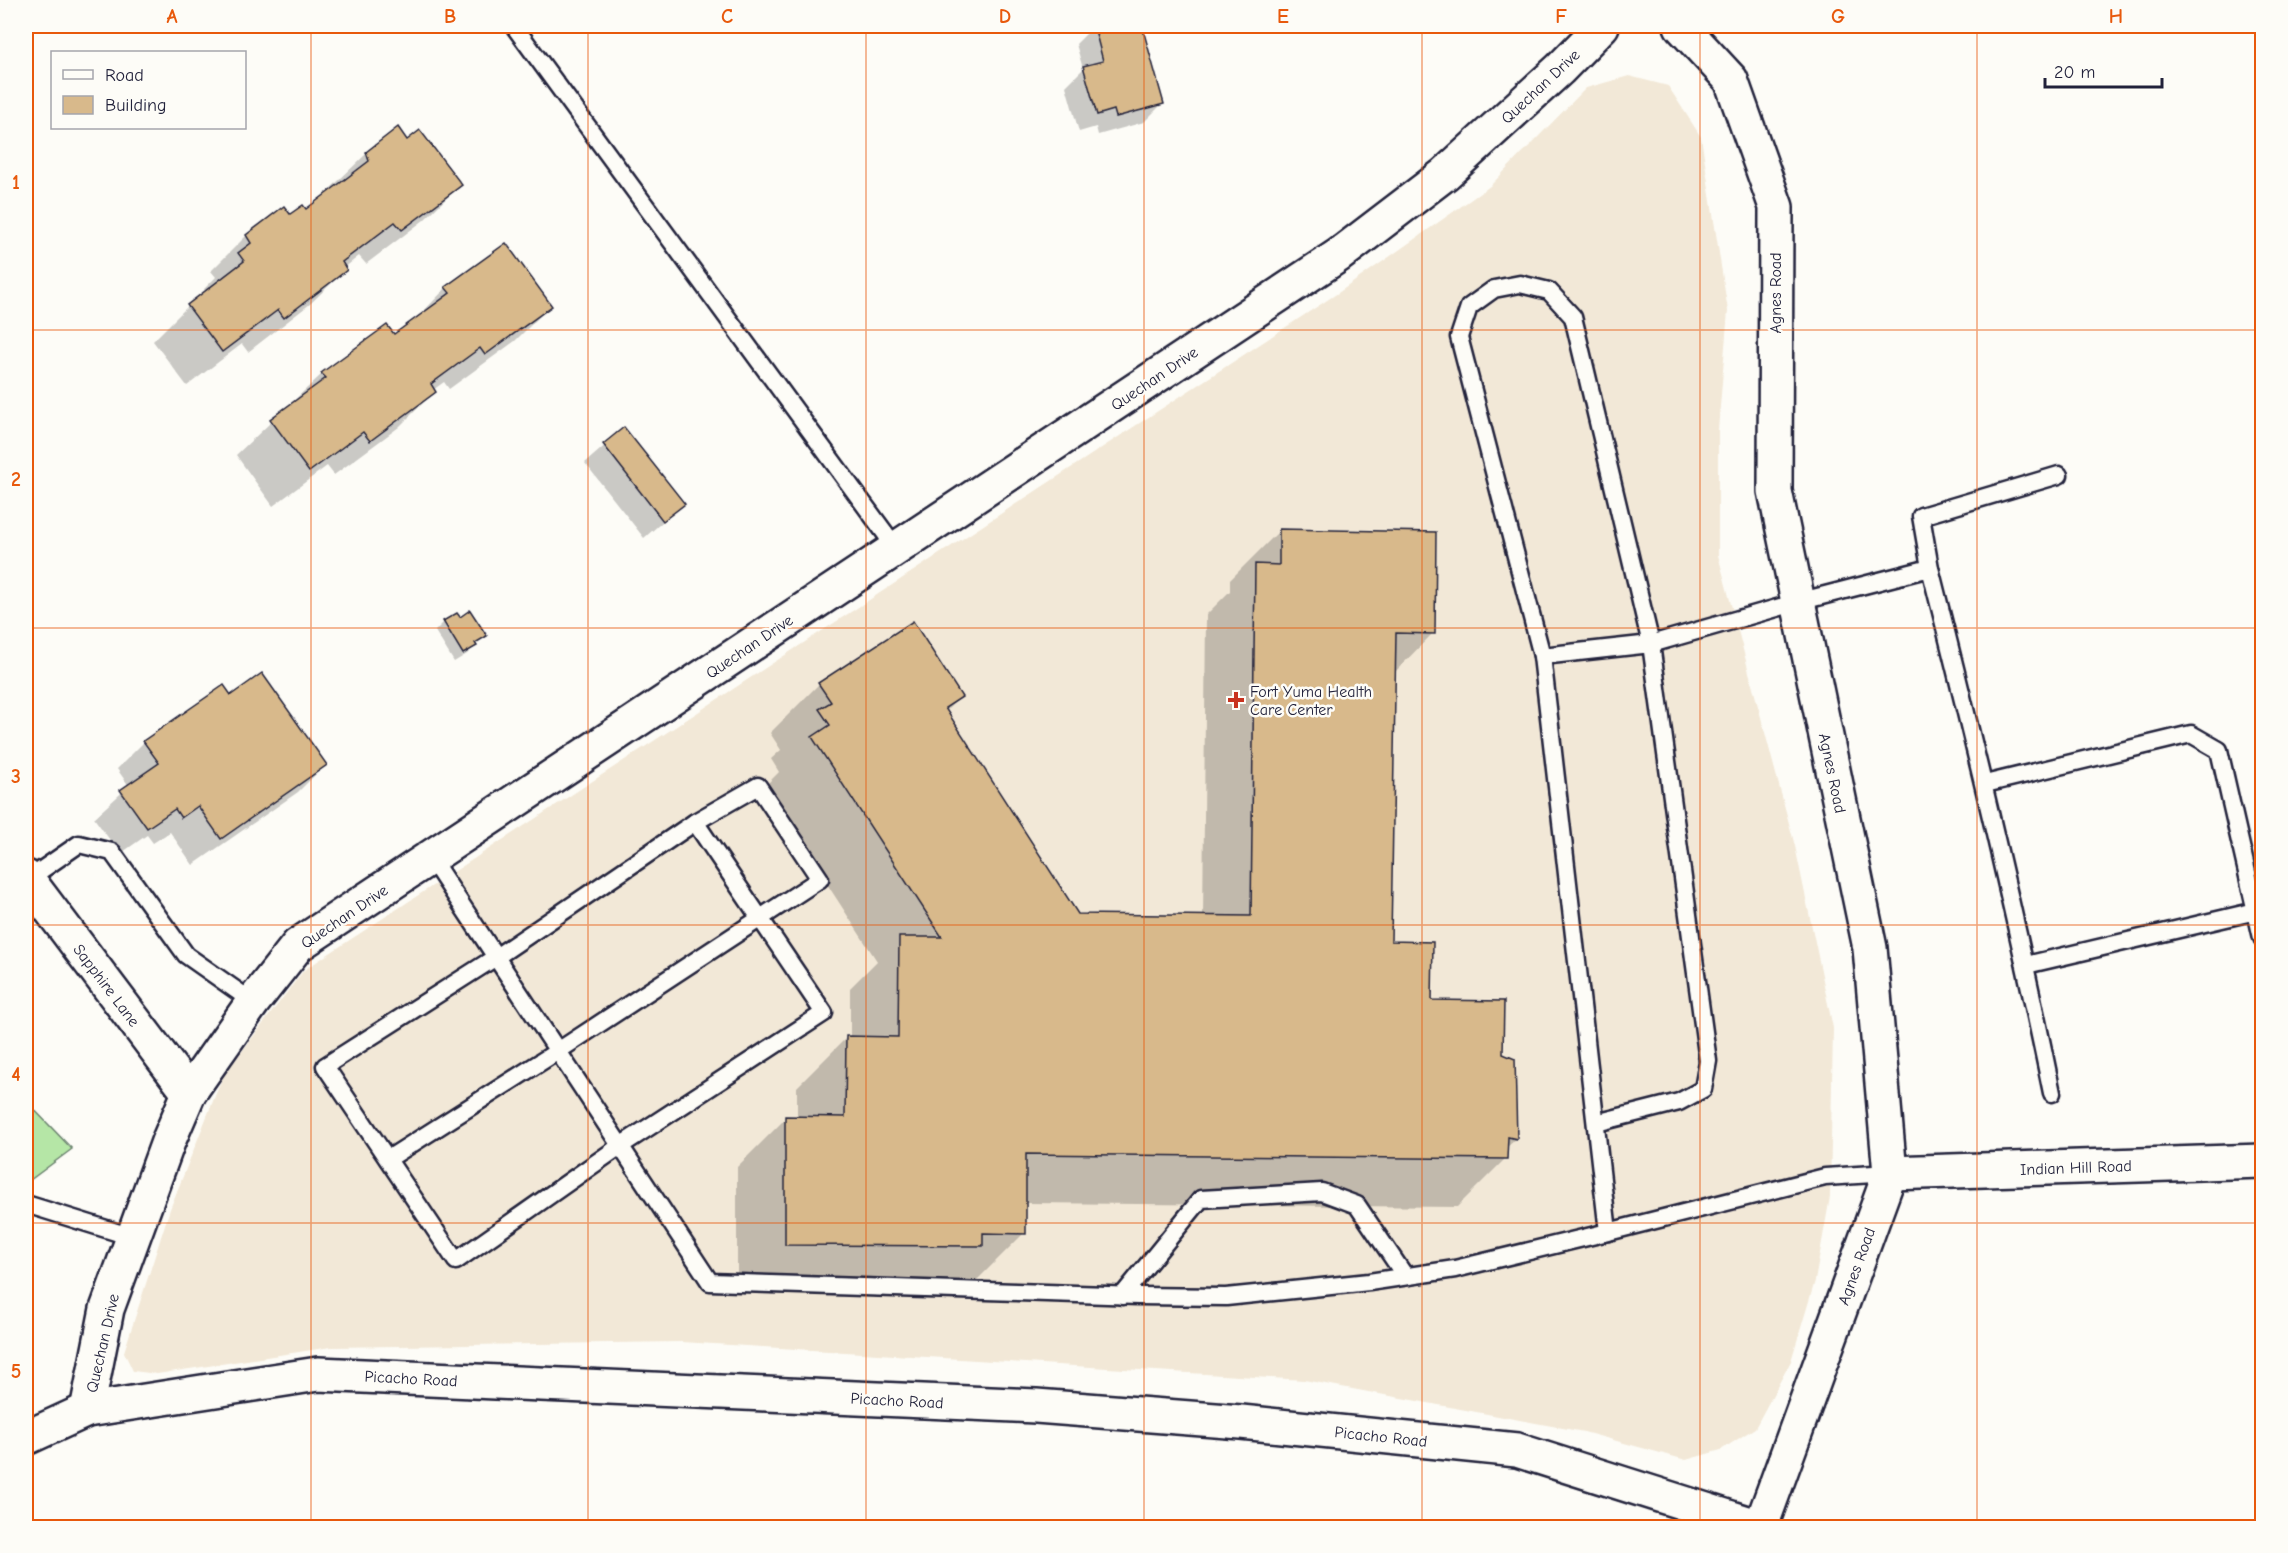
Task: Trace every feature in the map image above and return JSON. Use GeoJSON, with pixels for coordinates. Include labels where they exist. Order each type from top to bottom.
{"type":"FeatureCollection","features":[{"type":"Feature","properties":{"kind":"street","name":"Quechan Drive"},"geometry":{"type":"LineString","coordinates":[[87,1410],[106,1309],[168,1142],[189,1093],[253,1002],[298,945],[1339,255],[1445,174],[1560,69],[1602,26]]}},
{"type":"Feature","properties":{"kind":"street","name":"Agnes Road"},"geometry":{"type":"LineString","coordinates":[[1682,26],[1731,80],[1776,207],[1775,491],[1870,948],[1890,1173],[1762,1527]]}},
{"type":"Feature","properties":{"kind":"street","name":"Sapphire Lane"},"geometry":{"type":"LineString","coordinates":[[26,878],[189,1093]]}},
{"type":"Feature","properties":{"kind":"street","name":"Indian Hill Road"},"geometry":{"type":"LineString","coordinates":[[1890,1173],[2262,1161]]}},
{"type":"Feature","properties":{"kind":"street","name":"Picacho Road"},"geometry":{"type":"LineString","coordinates":[[26,1438],[87,1410],[318,1374],[1036,1406],[1241,1422],[1517,1450],[1762,1527]]}},
{"type":"Feature","properties":{"kind":"lane"},"geometry":{"type":"LineString","coordinates":[[514,26],[896,548]]}},
{"type":"Feature","properties":{"kind":"lane"},"geometry":{"type":"LineString","coordinates":[[1596,1123],[1687,1098],[1703,1089],[1708,1061],[1651,644],[1573,317],[1549,291],[1520,284],[1494,289],[1469,307],[1459,337],[1542,656],[1608,1232]]}},
{"type":"Feature","properties":{"kind":"lane"},"geometry":{"type":"LineString","coordinates":[[2052,1093],[1985,784],[1930,568],[1921,516],[2059,475]]}},
{"type":"Feature","properties":{"kind":"lane"},"geometry":{"type":"LineString","coordinates":[[1542,656],[1651,644],[1798,602],[1930,568]]}},
{"type":"Feature","properties":{"kind":"lane"},"geometry":{"type":"LineString","coordinates":[[1985,784],[2191,734],[2219,750],[2262,938]]}},
{"type":"Feature","properties":{"kind":"lane"},"geometry":{"type":"LineString","coordinates":[[388,1160],[558,1052],[760,919],[820,879],[758,786],[695,822],[496,957],[325,1066],[388,1160],[456,1261],[620,1146],[824,1013],[760,919],[695,822]]}},
{"type":"Feature","properties":{"kind":"lane"},"geometry":{"type":"LineString","coordinates":[[26,878],[79,844],[112,852],[186,955],[253,1002]]}},
{"type":"Feature","properties":{"kind":"lane"},"geometry":{"type":"LineString","coordinates":[[430,858],[710,1282],[1122,1296],[1226,1297],[1455,1269],[1825,1177],[1890,1173]]}},
{"type":"Feature","properties":{"kind":"lane"},"geometry":{"type":"LineString","coordinates":[[2026,965],[2256,911]]}},
{"type":"Feature","properties":{"kind":"lane"},"geometry":{"type":"LineString","coordinates":[[1122,1296],[1201,1199],[1322,1192],[1357,1205],[1405,1276]]}},
{"type":"Feature","properties":{"kind":"lane"},"geometry":{"type":"LineString","coordinates":[[26,1204],[132,1237]]}},
{"type":"Feature","properties":{"kind":"shaded area","name":"Fort Yuma Health Care Center"},"geometry":{"type":"Polygon","coordinates":[[[1629,76],[1668,86],[1701,137],[1728,311],[1718,430],[1718,555],[1795,846],[1833,1028],[1830,1197],[1815,1281],[1791,1361],[1755,1428],[1721,1450],[1686,1460],[1584,1432],[1304,1380],[682,1342],[331,1347],[157,1374],[133,1371],[124,1352],[170,1209],[223,1076],[304,970],[1338,293],[1490,186],[1586,88],[1629,76]]]}},
{"type":"Feature","properties":{"kind":"green space"},"geometry":{"type":"Polygon","coordinates":[[[26,1101],[72,1149],[26,1183],[26,1101]]]}},
{"type":"Feature","properties":{"kind":"building"},"geometry":{"type":"Polygon","coordinates":[[[1094,26],[1142,26],[1164,104],[1116,117],[1114,110],[1097,115],[1083,66],[1103,61],[1094,26]]]}},
{"type":"Feature","properties":{"kind":"building"},"geometry":{"type":"Polygon","coordinates":[[[398,127],[407,140],[420,130],[462,185],[402,230],[395,222],[342,262],[347,270],[284,318],[278,310],[222,352],[187,305],[244,261],[238,253],[251,243],[246,235],[284,206],[290,214],[303,205],[306,209],[369,161],[366,152],[398,127]]]}},
{"type":"Feature","properties":{"kind":"building"},"geometry":{"type":"Polygon","coordinates":[[[506,243],[552,306],[485,355],[480,348],[431,384],[436,392],[370,441],[363,432],[309,472],[270,419],[326,378],[321,373],[387,325],[394,334],[450,293],[445,287],[506,243]]]}},
{"type":"Feature","properties":{"kind":"building"},"geometry":{"type":"Polygon","coordinates":[[[624,427],[685,504],[663,521],[603,444],[624,427]]]}},
{"type":"Feature","properties":{"kind":"building"},"geometry":{"type":"Polygon","coordinates":[[[1279,529],[1436,532],[1435,634],[1396,633],[1391,941],[1433,942],[1432,1000],[1504,1001],[1503,1054],[1515,1059],[1517,1139],[1508,1137],[1507,1159],[1026,1154],[1026,1234],[983,1233],[983,1246],[785,1245],[785,1116],[845,1117],[846,1036],[898,1037],[899,937],[942,937],[812,737],[830,725],[819,709],[831,702],[818,683],[913,621],[962,697],[945,708],[1078,914],[1251,916],[1255,564],[1279,565],[1279,529]]]}},
{"type":"Feature","properties":{"kind":"building"},"geometry":{"type":"Polygon","coordinates":[[[470,610],[487,636],[475,643],[477,646],[463,654],[443,621],[457,613],[460,617],[470,610]]]}},
{"type":"Feature","properties":{"kind":"building"},"geometry":{"type":"Polygon","coordinates":[[[262,673],[327,765],[221,839],[198,806],[181,818],[175,809],[147,828],[120,790],[159,763],[143,741],[224,685],[231,695],[262,673]]]}},
{"type":"Feature","properties":{"kind":"place","name":"Fort Yuma Health Care Center"},"geometry":{"type":"Point","coordinates":[1236,700]}}]}
